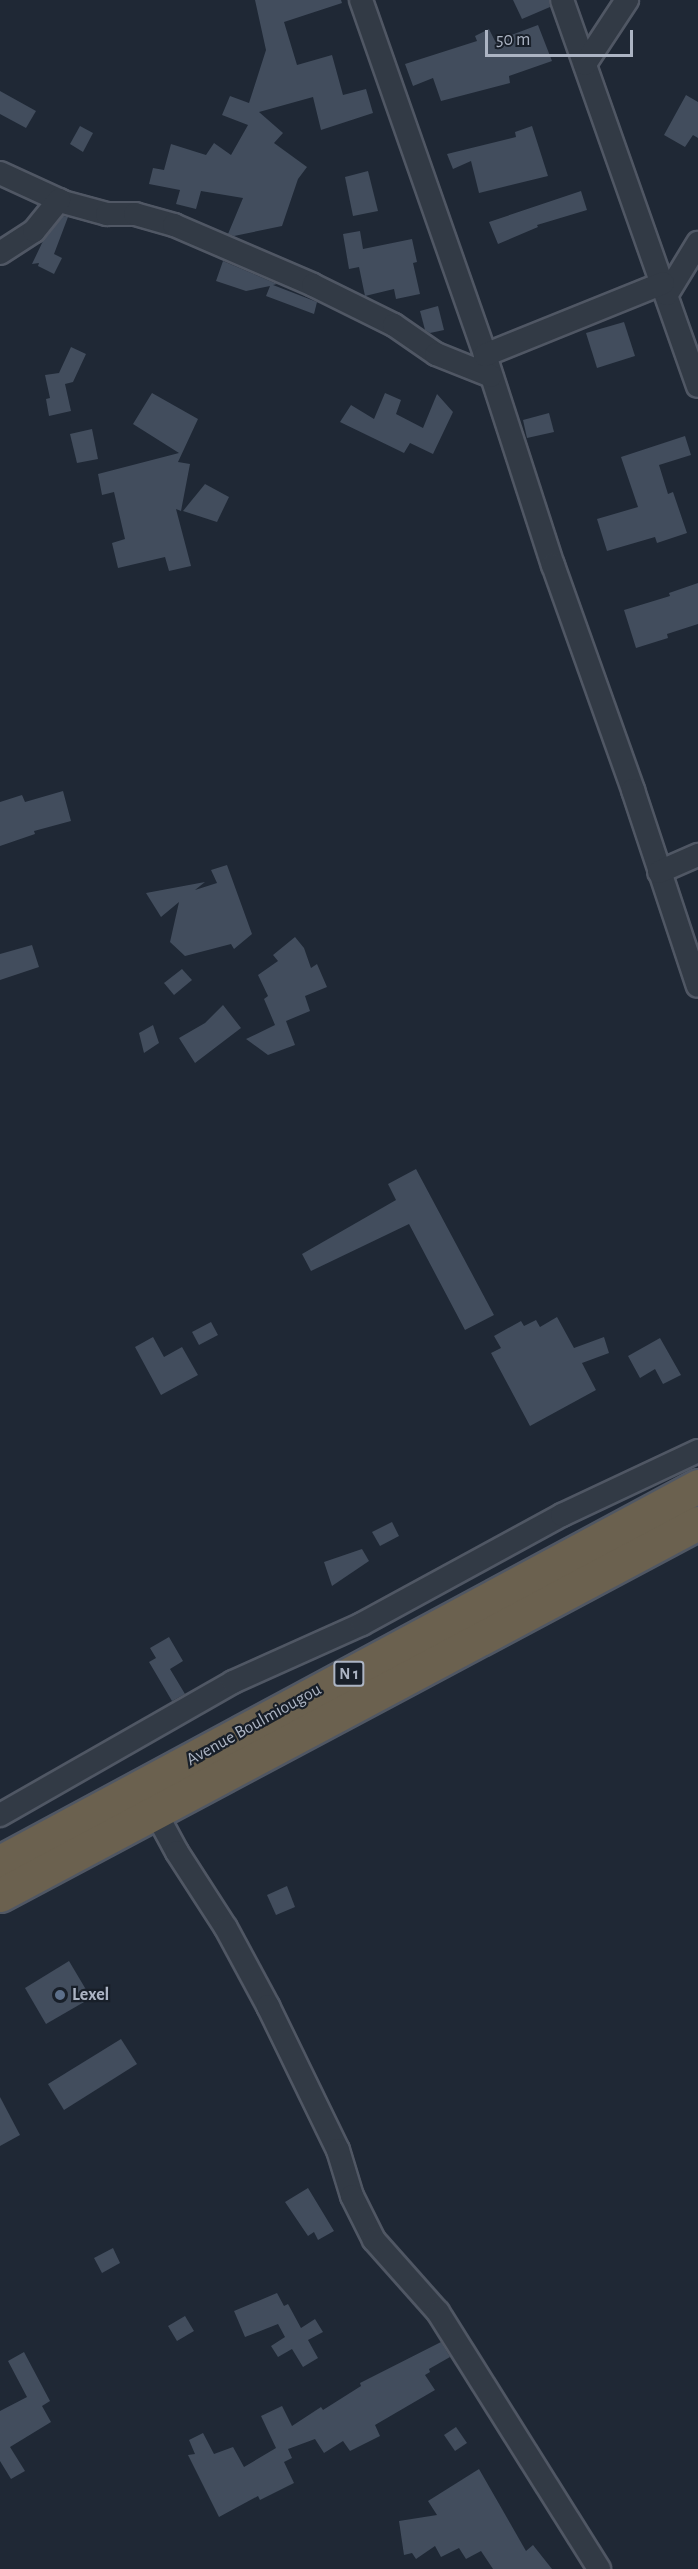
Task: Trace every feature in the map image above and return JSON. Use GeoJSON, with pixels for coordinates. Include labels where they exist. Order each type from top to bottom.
{"type":"FeatureCollection","features":[{"type":"Feature","properties":{"kind":"highway","name":"Avenue Boulmiougou"},"geometry":{"type":"LineString","coordinates":[[0,1895],[149,1799],[199,1754],[698,1486]]}},
{"type":"Feature","properties":{"kind":"highway","name":"Avenue Boulmiougou"},"geometry":{"type":"LineString","coordinates":[[0,1862],[149,1799],[698,1523]]}},
{"type":"Feature","properties":{"kind":"street"},"geometry":{"type":"LineString","coordinates":[[361,0],[488,366],[553,566],[629,779],[698,986]]}},
{"type":"Feature","properties":{"kind":"street"},"geometry":{"type":"LineString","coordinates":[[562,0],[698,386]]}},
{"type":"Feature","properties":{"kind":"street"},"geometry":{"type":"LineString","coordinates":[[585,64],[627,0]]}},
{"type":"Feature","properties":{"kind":"street"},"geometry":{"type":"LineString","coordinates":[[0,173],[59,200],[107,214],[135,214],[174,225],[313,285],[394,325],[436,354],[488,366],[665,289],[698,243]]}},
{"type":"Feature","properties":{"kind":"street"},"geometry":{"type":"LineString","coordinates":[[0,253],[34,231],[59,200]]}},
{"type":"Feature","properties":{"kind":"street"},"geometry":{"type":"LineString","coordinates":[[659,872],[698,855]]}},
{"type":"Feature","properties":{"kind":"street"},"geometry":{"type":"LineString","coordinates":[[0,1815],[233,1682],[362,1624],[562,1515],[698,1450]]}},
{"type":"Feature","properties":{"kind":"street"},"geometry":{"type":"LineString","coordinates":[[149,1799],[177,1852],[226,1928],[268,2006],[338,2150],[352,2196],[374,2240],[438,2313],[599,2569]]}},
{"type":"Feature","properties":{"kind":"building"},"geometry":{"type":"Polygon","coordinates":[[[255,0],[341,0],[342,3],[284,22],[297,65],[332,55],[343,95],[366,89],[373,113],[321,130],[313,97],[259,112],[283,133],[274,143],[307,167],[298,179],[282,226],[234,236],[228,234],[243,198],[201,191],[196,209],[176,204],[180,190],[149,184],[153,168],[164,170],[171,144],[206,155],[214,143],[231,155],[248,125],[222,115],[230,96],[249,103],[266,50],[255,0]]]}},
{"type":"Feature","properties":{"kind":"building"},"geometry":{"type":"Polygon","coordinates":[[[513,0],[549,0],[550,7],[522,19],[513,0]]]}},
{"type":"Feature","properties":{"kind":"building"},"geometry":{"type":"Polygon","coordinates":[[[538,25],[552,61],[509,76],[510,83],[441,101],[433,78],[413,86],[405,64],[477,41],[475,36],[489,29],[495,41],[538,25]]]}},
{"type":"Feature","properties":{"kind":"building"},"geometry":{"type":"Polygon","coordinates":[[[0,91],[36,111],[26,128],[0,114],[0,91]]]}},
{"type":"Feature","properties":{"kind":"building"},"geometry":{"type":"Polygon","coordinates":[[[686,95],[698,102],[698,138],[693,135],[685,147],[664,135],[686,95]]]}},
{"type":"Feature","properties":{"kind":"building"},"geometry":{"type":"Polygon","coordinates":[[[80,126],[93,133],[83,152],[70,144],[80,126]]]}},
{"type":"Feature","properties":{"kind":"building"},"geometry":{"type":"Polygon","coordinates":[[[532,126],[548,176],[479,193],[471,161],[453,169],[447,154],[516,137],[515,132],[532,126]]]}},
{"type":"Feature","properties":{"kind":"building"},"geometry":{"type":"Polygon","coordinates":[[[368,171],[378,211],[353,216],[345,177],[368,171]]]}},
{"type":"Feature","properties":{"kind":"building"},"geometry":{"type":"Polygon","coordinates":[[[581,191],[587,210],[537,225],[538,227],[498,244],[489,222],[581,191]]]}},
{"type":"Feature","properties":{"kind":"building"},"geometry":{"type":"Polygon","coordinates":[[[63,216],[68,217],[54,254],[62,258],[54,274],[38,266],[39,263],[32,264],[43,241],[63,216]]]}},
{"type":"Feature","properties":{"kind":"building"},"geometry":{"type":"Polygon","coordinates":[[[360,231],[363,249],[412,239],[417,262],[413,263],[420,294],[396,299],[394,289],[365,296],[359,267],[349,269],[343,234],[360,231]]]}},
{"type":"Feature","properties":{"kind":"building"},"geometry":{"type":"Polygon","coordinates":[[[223,261],[277,284],[273,285],[317,302],[314,314],[266,296],[270,286],[246,291],[216,281],[223,261]]]}},
{"type":"Feature","properties":{"kind":"building"},"geometry":{"type":"Polygon","coordinates":[[[438,306],[444,330],[430,333],[425,330],[420,311],[438,306]]]}},
{"type":"Feature","properties":{"kind":"building"},"geometry":{"type":"Polygon","coordinates":[[[624,322],[635,356],[597,368],[586,333],[624,322]]]}},
{"type":"Feature","properties":{"kind":"building"},"geometry":{"type":"Polygon","coordinates":[[[71,347],[86,354],[73,382],[65,384],[71,411],[49,416],[46,399],[50,398],[45,375],[59,373],[71,347]]]}},
{"type":"Feature","properties":{"kind":"building"},"geometry":{"type":"Polygon","coordinates":[[[152,393],[198,419],[178,462],[190,464],[181,511],[176,509],[191,566],[169,571],[165,557],[118,568],[112,543],[125,539],[114,492],[102,495],[98,474],[179,453],[133,424],[152,393]]]}},
{"type":"Feature","properties":{"kind":"building"},"geometry":{"type":"Polygon","coordinates":[[[385,393],[401,400],[396,414],[423,428],[437,394],[453,412],[433,454],[410,443],[404,453],[340,422],[351,405],[374,419],[385,393]]]}},
{"type":"Feature","properties":{"kind":"building"},"geometry":{"type":"Polygon","coordinates":[[[549,413],[554,432],[527,438],[523,420],[549,413]]]}},
{"type":"Feature","properties":{"kind":"building"},"geometry":{"type":"Polygon","coordinates":[[[92,429],[98,459],[77,463],[70,434],[92,429]]]}},
{"type":"Feature","properties":{"kind":"building"},"geometry":{"type":"Polygon","coordinates":[[[685,436],[691,455],[659,465],[668,494],[673,492],[687,533],[657,543],[655,537],[607,551],[597,519],[638,507],[621,457],[685,436]]]}},
{"type":"Feature","properties":{"kind":"building"},"geometry":{"type":"Polygon","coordinates":[[[205,484],[229,497],[217,522],[183,511],[205,484]]]}},
{"type":"Feature","properties":{"kind":"building"},"geometry":{"type":"Polygon","coordinates":[[[698,583],[698,624],[667,634],[668,638],[636,648],[624,610],[670,596],[669,593],[698,583]]]}},
{"type":"Feature","properties":{"kind":"building"},"geometry":{"type":"Polygon","coordinates":[[[63,791],[71,821],[34,831],[35,834],[0,846],[0,802],[22,795],[25,802],[63,791]]]}},
{"type":"Feature","properties":{"kind":"building"},"geometry":{"type":"Polygon","coordinates":[[[227,865],[252,934],[234,949],[231,944],[185,956],[170,942],[179,902],[161,917],[146,893],[205,882],[195,890],[217,883],[211,870],[227,865]]]}},
{"type":"Feature","properties":{"kind":"building"},"geometry":{"type":"Polygon","coordinates":[[[295,937],[304,948],[311,968],[317,964],[327,987],[305,996],[310,1011],[286,1021],[295,1045],[268,1055],[246,1039],[275,1025],[264,999],[268,996],[258,975],[278,961],[273,955],[295,937]]]}},
{"type":"Feature","properties":{"kind":"building"},"geometry":{"type":"Polygon","coordinates":[[[32,945],[39,967],[0,980],[0,954],[32,945]]]}},
{"type":"Feature","properties":{"kind":"building"},"geometry":{"type":"Polygon","coordinates":[[[182,969],[192,980],[174,995],[164,983],[182,969]]]}},
{"type":"Feature","properties":{"kind":"building"},"geometry":{"type":"Polygon","coordinates":[[[223,1005],[241,1028],[195,1063],[179,1038],[205,1023],[223,1005]]]}},
{"type":"Feature","properties":{"kind":"building"},"geometry":{"type":"Polygon","coordinates":[[[153,1025],[159,1043],[144,1053],[139,1033],[153,1025]]]}},
{"type":"Feature","properties":{"kind":"building"},"geometry":{"type":"Polygon","coordinates":[[[416,1169],[494,1315],[465,1330],[409,1224],[311,1271],[302,1254],[396,1200],[388,1184],[416,1169]]]}},
{"type":"Feature","properties":{"kind":"building"},"geometry":{"type":"Polygon","coordinates":[[[557,1317],[574,1348],[604,1337],[609,1353],[582,1363],[596,1390],[530,1426],[491,1353],[501,1348],[494,1336],[521,1321],[524,1326],[536,1320],[540,1327],[557,1317]]]}},
{"type":"Feature","properties":{"kind":"building"},"geometry":{"type":"Polygon","coordinates":[[[211,1322],[218,1335],[199,1345],[192,1332],[211,1322]]]}},
{"type":"Feature","properties":{"kind":"building"},"geometry":{"type":"Polygon","coordinates":[[[153,1337],[164,1357],[182,1347],[198,1375],[161,1395],[135,1347],[153,1337]]]}},
{"type":"Feature","properties":{"kind":"building"},"geometry":{"type":"Polygon","coordinates":[[[660,1338],[681,1375],[663,1384],[655,1369],[640,1378],[628,1356],[660,1338]]]}},
{"type":"Feature","properties":{"kind":"building"},"geometry":{"type":"Polygon","coordinates":[[[392,1522],[399,1536],[380,1546],[372,1532],[392,1522]]]}},
{"type":"Feature","properties":{"kind":"building"},"geometry":{"type":"Polygon","coordinates":[[[362,1549],[369,1561],[332,1586],[324,1562],[362,1549]]]}},
{"type":"Feature","properties":{"kind":"building"},"geometry":{"type":"Polygon","coordinates":[[[169,1637],[183,1661],[170,1669],[185,1694],[172,1701],[149,1662],[156,1658],[150,1648],[169,1637]]]}},
{"type":"Feature","properties":{"kind":"building"},"geometry":{"type":"Polygon","coordinates":[[[287,1886],[295,1907],[276,1915],[267,1895],[287,1886]]]}},
{"type":"Feature","properties":{"kind":"building"},"geometry":{"type":"Polygon","coordinates":[[[69,1961],[91,1998],[46,2024],[25,1988],[69,1961]]]}},
{"type":"Feature","properties":{"kind":"building"},"geometry":{"type":"Polygon","coordinates":[[[121,2039],[137,2064],[64,2110],[48,2084],[121,2039]]]}},
{"type":"Feature","properties":{"kind":"building"},"geometry":{"type":"Polygon","coordinates":[[[0,2097],[20,2135],[0,2146],[0,2097]]]}},
{"type":"Feature","properties":{"kind":"building"},"geometry":{"type":"Polygon","coordinates":[[[308,2188],[334,2231],[318,2240],[314,2232],[308,2236],[285,2202],[308,2188]]]}},
{"type":"Feature","properties":{"kind":"building"},"geometry":{"type":"Polygon","coordinates":[[[113,2248],[120,2263],[102,2273],[94,2258],[113,2248]]]}},
{"type":"Feature","properties":{"kind":"building"},"geometry":{"type":"Polygon","coordinates":[[[277,2293],[284,2306],[288,2304],[301,2328],[315,2319],[323,2332],[308,2340],[318,2358],[303,2367],[292,2349],[278,2357],[271,2346],[285,2337],[278,2324],[245,2337],[234,2311],[277,2293]]]}},
{"type":"Feature","properties":{"kind":"building"},"geometry":{"type":"Polygon","coordinates":[[[185,2316],[194,2331],[177,2341],[168,2326],[185,2316]]]}},
{"type":"Feature","properties":{"kind":"building"},"geometry":{"type":"Polygon","coordinates":[[[441,2342],[450,2357],[429,2369],[430,2372],[425,2375],[435,2390],[375,2425],[380,2436],[350,2451],[343,2441],[324,2453],[315,2439],[288,2449],[292,2458],[284,2462],[294,2483],[260,2500],[258,2496],[219,2517],[188,2455],[195,2454],[189,2440],[203,2433],[214,2454],[233,2447],[244,2467],[276,2448],[261,2416],[282,2406],[292,2426],[321,2407],[323,2410],[361,2386],[360,2383],[441,2342]]]}},
{"type":"Feature","properties":{"kind":"building"},"geometry":{"type":"Polygon","coordinates":[[[24,2352],[50,2401],[42,2406],[51,2422],[10,2447],[25,2471],[11,2479],[0,2461],[0,2411],[27,2397],[8,2361],[24,2352]]]}},
{"type":"Feature","properties":{"kind":"building"},"geometry":{"type":"Polygon","coordinates":[[[456,2427],[467,2443],[455,2451],[444,2435],[456,2427]]]}},
{"type":"Feature","properties":{"kind":"building"},"geometry":{"type":"Polygon","coordinates":[[[479,2469],[526,2551],[533,2545],[552,2569],[493,2569],[481,2551],[466,2559],[459,2548],[441,2557],[435,2546],[416,2559],[412,2553],[404,2555],[399,2521],[437,2515],[428,2501],[479,2469]]]}},
{"type":"Feature","properties":{"kind":"place","name":"Lexel"},"geometry":{"type":"Point","coordinates":[60,1995]}}]}
